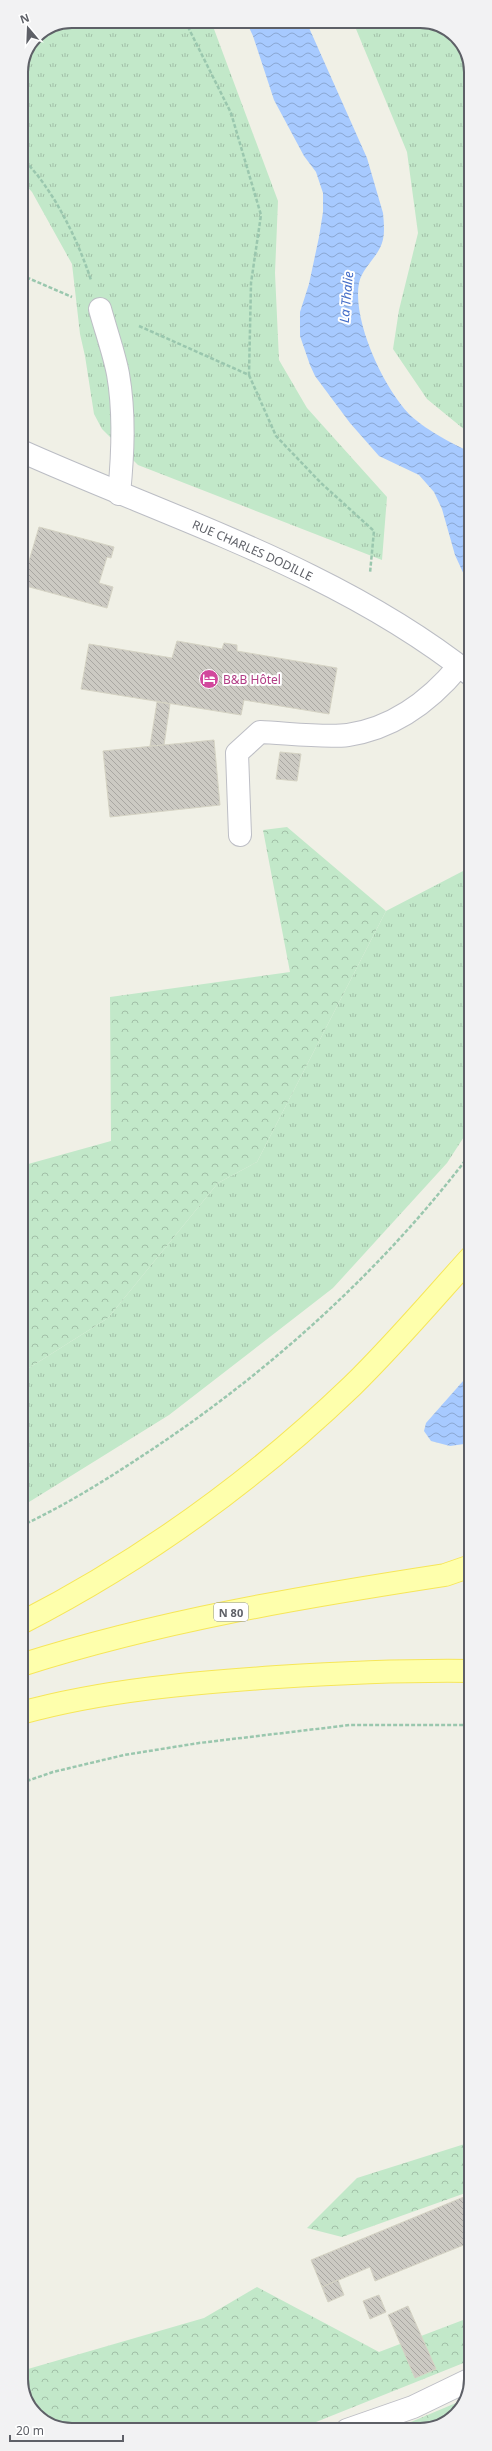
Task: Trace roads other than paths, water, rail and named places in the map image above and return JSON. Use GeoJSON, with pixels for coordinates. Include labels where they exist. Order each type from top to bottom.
{"type":"FeatureCollection","features":[{"type":"Feature","properties":{"kind":"main road"},"geometry":{"type":"LineString","coordinates":[[100,309],[119,381],[124,443],[119,494]]}},
{"type":"Feature","properties":{"kind":"main road","name":"RUE CHARLES DODILLE"},"geometry":{"type":"LineString","coordinates":[[28,454],[327,583],[367,605],[464,670]]}},
{"type":"Feature","properties":{"kind":"main road"},"geometry":{"type":"LineString","coordinates":[[240,835],[237,753],[260,732],[347,735],[382,728],[414,709],[444,684],[464,672]]}},
{"type":"Feature","properties":{"kind":"main road"},"geometry":{"type":"LineString","coordinates":[[28,1619],[105,1575],[183,1524],[275,1455],[352,1385],[464,1265]]}},
{"type":"Feature","properties":{"kind":"main road","name":"N 80"},"geometry":{"type":"LineString","coordinates":[[28,1663],[141,1631],[245,1609],[444,1575],[464,1568]]}},
{"type":"Feature","properties":{"kind":"main road","name":"N 80"},"geometry":{"type":"LineString","coordinates":[[444,1575],[464,1576]]}},
{"type":"Feature","properties":{"kind":"main road"},"geometry":{"type":"LineString","coordinates":[[28,1711],[92,1697],[232,1680],[357,1672],[464,1671]]}},
{"type":"Feature","properties":{"kind":"main road"},"geometry":{"type":"LineString","coordinates":[[367,2423],[413,2407],[464,2383]]}},
{"type":"Feature","properties":{"kind":"water","name":"La Thalie"},"geometry":{"type":"Polygon","coordinates":[[[249,28],[309,28],[367,158],[383,213],[384,232],[380,248],[363,273],[359,283],[358,298],[360,315],[365,334],[380,370],[399,402],[409,414],[422,425],[464,449],[464,575],[455,555],[442,509],[434,492],[419,475],[379,456],[350,423],[315,376],[310,365],[300,336],[300,312],[309,284],[319,237],[323,212],[323,193],[316,172],[304,156],[274,100],[249,28]]]}},
{"type":"Feature","properties":{"kind":"water"},"geometry":{"type":"Polygon","coordinates":[[[464,1380],[464,1444],[450,1446],[431,1441],[424,1431],[426,1423],[464,1380]]]}},
{"type":"Feature","properties":{"kind":"place","name":"B&B Hôtel"},"geometry":{"type":"Point","coordinates":[209,679]}}]}
